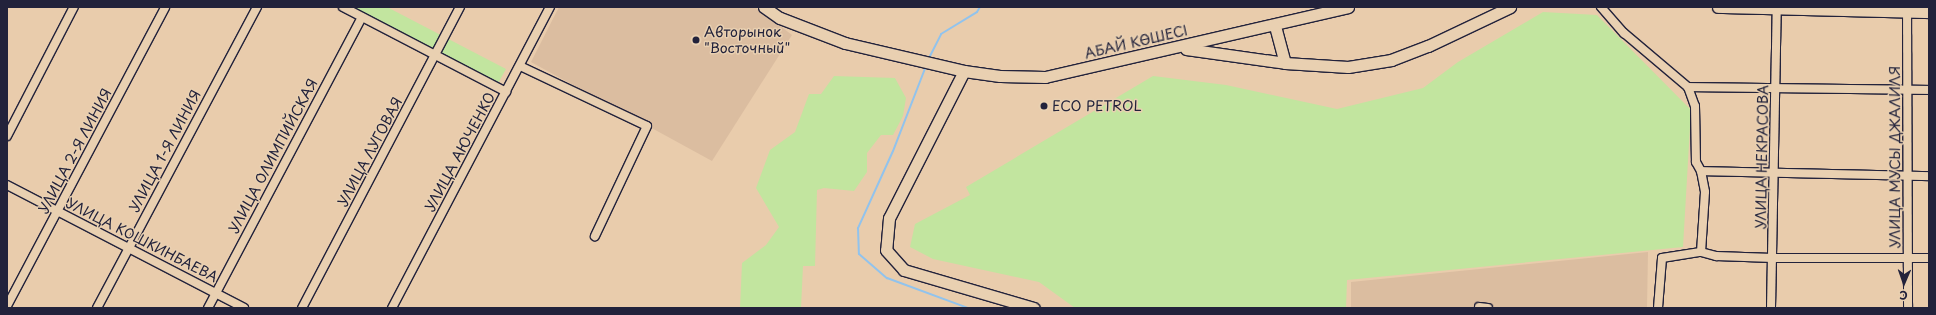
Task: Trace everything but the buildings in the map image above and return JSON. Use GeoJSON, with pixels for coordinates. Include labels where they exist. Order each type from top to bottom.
{"type":"FeatureCollection","features":[{"type":"Feature","properties":{"kind":"street"},"geometry":{"type":"LineString","coordinates":[[7,136],[74,7]]}},
{"type":"Feature","properties":{"kind":"street","name":"УЛИЦА 2-Я ЛИНИЯ"},"geometry":{"type":"LineString","coordinates":[[7,306],[165,7]]}},
{"type":"Feature","properties":{"kind":"street","name":"УЛИЦА 1-Я ЛИНИЯ"},"geometry":{"type":"LineString","coordinates":[[98,308],[128,248],[257,7]]}},
{"type":"Feature","properties":{"kind":"street"},"geometry":{"type":"LineString","coordinates":[[343,7],[506,92]]}},
{"type":"Feature","properties":{"kind":"street","name":"УЛИЦА ЛУГОВАЯ"},"geometry":{"type":"LineString","coordinates":[[302,308],[460,7]]}},
{"type":"Feature","properties":{"kind":"street","name":"УЛИЦА АЮЧЕНКО"},"geometry":{"type":"LineString","coordinates":[[392,308],[550,7]]}},
{"type":"Feature","properties":{"kind":"street","name":"АБАЙ КӨШЕСІ"},"geometry":{"type":"LineString","coordinates":[[764,7],[780,18],[830,38],[964,71],[1000,76],[1045,77],[1275,26],[1348,7]]}},
{"type":"Feature","properties":{"kind":"street"},"geometry":{"type":"LineString","coordinates":[[1179,48],[1285,63],[1348,67],[1391,60],[1428,46],[1510,7]]}},
{"type":"Feature","properties":{"kind":"street"},"geometry":{"type":"LineString","coordinates":[[1601,7],[1624,33],[1688,87],[1695,106],[1696,162],[1701,171],[1705,192],[1701,252]]}},
{"type":"Feature","properties":{"kind":"street"},"geometry":{"type":"LineString","coordinates":[[1718,7],[1907,9],[1929,12]]}},
{"type":"Feature","properties":{"kind":"street","name":"УЛИЦА НЕКРАСОВА"},"geometry":{"type":"LineString","coordinates":[[1771,308],[1777,87],[1777,8]]}},
{"type":"Feature","properties":{"kind":"street","name":"УЛИЦА МУСЫ ДЖАЛИЛЯ"},"geometry":{"type":"LineString","coordinates":[[1907,9],[1909,90],[1908,308]]}},
{"type":"Feature","properties":{"kind":"street","name":"УЛИЦА ОЛИМПИЙСКАЯ"},"geometry":{"type":"LineString","coordinates":[[208,308],[362,17]]}},
{"type":"Feature","properties":{"kind":"street"},"geometry":{"type":"LineString","coordinates":[[1275,26],[1285,63]]}},
{"type":"Feature","properties":{"kind":"street"},"geometry":{"type":"LineString","coordinates":[[520,66],[647,126],[595,236]]}},
{"type":"Feature","properties":{"kind":"street"},"geometry":{"type":"LineString","coordinates":[[964,71],[889,218],[886,250],[904,270],[1034,308]]}},
{"type":"Feature","properties":{"kind":"street"},"geometry":{"type":"LineString","coordinates":[[1688,87],[1929,90]]}},
{"type":"Feature","properties":{"kind":"street"},"geometry":{"type":"LineString","coordinates":[[1701,171],[1929,176]]}},
{"type":"Feature","properties":{"kind":"street","name":"УЛИЦА КОШКИНБАЕВА"},"geometry":{"type":"LineString","coordinates":[[7,185],[244,308]]}},
{"type":"Feature","properties":{"kind":"street"},"geometry":{"type":"LineString","coordinates":[[1658,308],[1662,258],[1701,252],[1716,256],[1773,258],[1929,258]]}},
{"type":"Feature","properties":{"kind":"street"},"geometry":{"type":"LineString","coordinates":[[1479,307],[1488,308]]}},
{"type":"Feature","properties":{"kind":"shaded area"},"geometry":{"type":"Polygon","coordinates":[[[559,7],[755,7],[792,35],[712,161],[531,62],[559,7]]]}},
{"type":"Feature","properties":{"kind":"shaded area"},"geometry":{"type":"Polygon","coordinates":[[[1648,252],[1647,308],[1351,308],[1351,282],[1648,252]]]}},
{"type":"Feature","properties":{"kind":"green space"},"geometry":{"type":"Polygon","coordinates":[[[344,7],[387,7],[506,69],[496,87],[344,7]]]}},
{"type":"Feature","properties":{"kind":"green space"},"geometry":{"type":"Polygon","coordinates":[[[1543,12],[1597,15],[1691,110],[1683,247],[1347,280],[1346,308],[1075,308],[1039,282],[933,259],[910,247],[915,224],[970,195],[966,187],[1153,76],[1226,85],[1337,109],[1423,88],[1458,62],[1543,12]]]}},
{"type":"Feature","properties":{"kind":"green space"},"geometry":{"type":"Polygon","coordinates":[[[834,76],[895,78],[906,98],[903,116],[893,135],[881,135],[867,153],[867,172],[854,191],[824,188],[817,190],[815,266],[803,266],[801,308],[740,308],[742,263],[766,245],[779,227],[756,188],[770,150],[795,132],[809,94],[821,94],[834,76]]]}},
{"type":"Feature","properties":{"kind":"waterway"},"geometry":{"type":"LineString","coordinates":[[928,60],[941,34],[977,12],[980,7]]}},
{"type":"Feature","properties":{"kind":"waterway"},"geometry":{"type":"LineString","coordinates":[[926,66],[893,151],[858,228],[859,254],[887,278],[968,308]]}},
{"type":"Feature","properties":{"kind":"place","name":"Авторынок \"Восточный\""},"geometry":{"type":"Point","coordinates":[696,40]}},
{"type":"Feature","properties":{"kind":"place","name":"ECO PETROL"},"geometry":{"type":"Point","coordinates":[1044,106]}}]}
